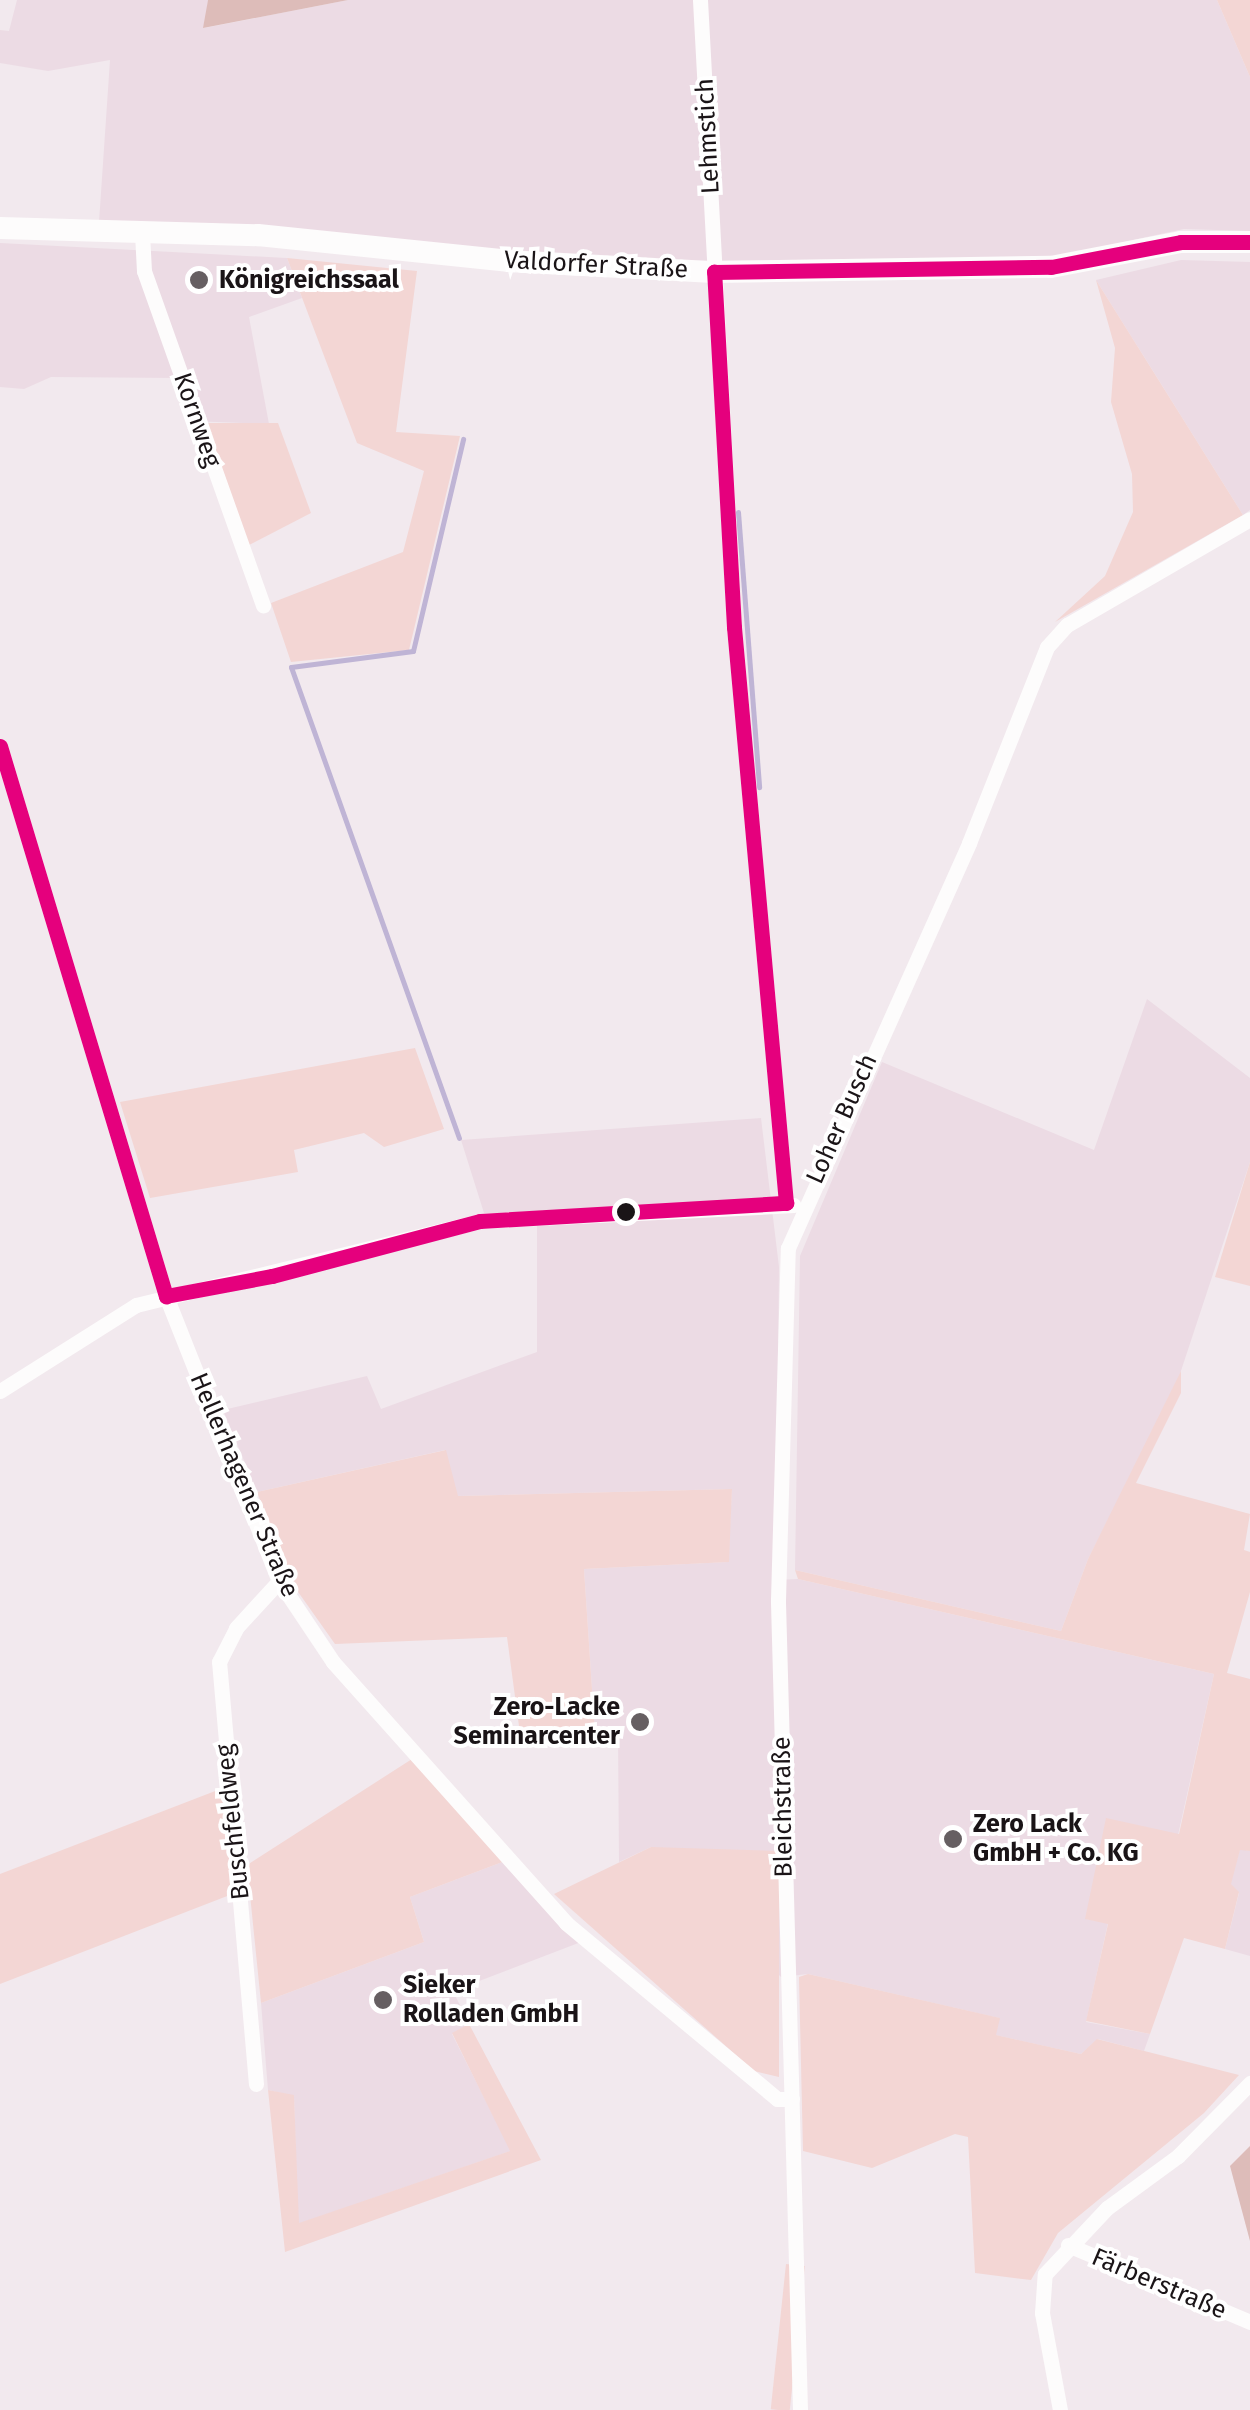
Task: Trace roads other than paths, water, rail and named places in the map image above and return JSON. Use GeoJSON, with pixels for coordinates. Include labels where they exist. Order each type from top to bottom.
{"type":"FeatureCollection","features":[{"type":"Feature","properties":{"kind":"street","name":"Lehmstich"},"geometry":{"type":"LineString","coordinates":[[700,0],[714,272]]}},
{"type":"Feature","properties":{"kind":"street","name":"Valdorfer Straße"},"geometry":{"type":"LineString","coordinates":[[0,228],[258,235],[508,261],[714,272],[1050,267],[1182,242],[1250,242]]}},
{"type":"Feature","properties":{"kind":"street","name":"Kornweg"},"geometry":{"type":"LineString","coordinates":[[142,233],[144,271],[263,605]]}},
{"type":"Feature","properties":{"kind":"street","name":"Bleichstraße"},"geometry":{"type":"LineString","coordinates":[[714,272],[734,627],[794,1206],[784,1268],[778,1577],[800,2410]]}},
{"type":"Feature","properties":{"kind":"street","name":"Loher Busch"},"geometry":{"type":"LineString","coordinates":[[0,1391],[77,1338],[166,1296],[272,1276],[480,1222],[794,1206],[969,843],[1047,647],[1067,625],[1250,519]]}},
{"type":"Feature","properties":{"kind":"street","name":"Hellerhagener Straße"},"geometry":{"type":"LineString","coordinates":[[0,746],[166,1296],[279,1581],[333,1662],[566,1923],[777,2099],[792,2100]]}},
{"type":"Feature","properties":{"kind":"street","name":"Buschfeldweg"},"geometry":{"type":"LineString","coordinates":[[256,2084],[219,1662],[236,1628],[279,1581]]}},
{"type":"Feature","properties":{"kind":"street"},"geometry":{"type":"LineString","coordinates":[[1060,2410],[1041,2285],[1068,2245],[1178,2156],[1250,2083]]}},
{"type":"Feature","properties":{"kind":"street","name":"Färberstraße"},"geometry":{"type":"LineString","coordinates":[[1068,2245],[1250,2322]]}},
{"type":"Feature","properties":{"kind":"waterway"},"geometry":{"type":"LineString","coordinates":[[459,1138],[291,667],[413,651],[463,439]]}},
{"type":"Feature","properties":{"kind":"waterway"},"geometry":{"type":"LineString","coordinates":[[738,512],[759,787]]}},
{"type":"Feature","properties":{"kind":"place","name":"Königreichssaal"},"geometry":{"type":"Point","coordinates":[199,280]}},
{"type":"Feature","properties":{"kind":"place","name":"Zero-Lacke Seminarcenter"},"geometry":{"type":"Point","coordinates":[640,1722]}},
{"type":"Feature","properties":{"kind":"place","name":"Zero Lack GmbH + Co. KG"},"geometry":{"type":"Point","coordinates":[953,1839]}},
{"type":"Feature","properties":{"kind":"place","name":"Sieker Rolladen GmbH"},"geometry":{"type":"Point","coordinates":[383,2000]}}]}
